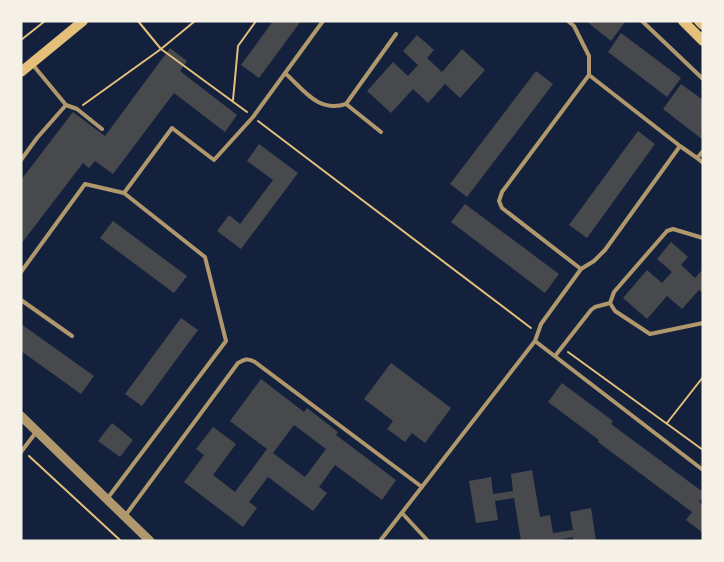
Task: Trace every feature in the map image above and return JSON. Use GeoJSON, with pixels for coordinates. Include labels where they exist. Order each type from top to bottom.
{"type":"FeatureCollection","features":[{"type":"Feature","properties":{"kind":"main road"},"geometry":{"type":"LineString","coordinates":[[21,72],[83,21]]}},
{"type":"Feature","properties":{"kind":"main road"},"geometry":{"type":"LineString","coordinates":[[683,21],[703,41]]}},
{"type":"Feature","properties":{"kind":"main road"},"geometry":{"type":"LineString","coordinates":[[699,21],[703,25]]}},
{"type":"Feature","properties":{"kind":"street"},"geometry":{"type":"LineString","coordinates":[[21,416],[150,541]]}},
{"type":"Feature","properties":{"kind":"lane"},"geometry":{"type":"LineString","coordinates":[[124,193],[172,128],[214,160],[253,117],[323,21]]}},
{"type":"Feature","properties":{"kind":"lane"},"geometry":{"type":"LineString","coordinates":[[568,21],[574,26],[589,56],[589,74],[502,192],[499,201],[502,208],[581,269]]}},
{"type":"Feature","properties":{"kind":"lane"},"geometry":{"type":"LineString","coordinates":[[642,21],[703,79]]}},
{"type":"Feature","properties":{"kind":"lane"},"geometry":{"type":"LineString","coordinates":[[285,73],[320,104],[336,107],[346,104],[396,34]]}},
{"type":"Feature","properties":{"kind":"lane"},"geometry":{"type":"LineString","coordinates":[[32,63],[66,105],[77,109],[102,129]]}},
{"type":"Feature","properties":{"kind":"lane"},"geometry":{"type":"LineString","coordinates":[[589,74],[703,163]]}},
{"type":"Feature","properties":{"kind":"lane"},"geometry":{"type":"LineString","coordinates":[[346,104],[381,132]]}},
{"type":"Feature","properties":{"kind":"lane"},"geometry":{"type":"LineString","coordinates":[[21,160],[37,138],[66,105]]}},
{"type":"Feature","properties":{"kind":"lane"},"geometry":{"type":"LineString","coordinates":[[380,541],[536,341],[537,332],[541,324],[581,269],[594,261],[605,250],[680,146]]}},
{"type":"Feature","properties":{"kind":"lane"},"geometry":{"type":"LineString","coordinates":[[697,158],[703,152]]}},
{"type":"Feature","properties":{"kind":"lane"},"geometry":{"type":"LineString","coordinates":[[21,272],[85,184],[124,193],[204,257],[226,342],[107,499]]}},
{"type":"Feature","properties":{"kind":"lane"},"geometry":{"type":"LineString","coordinates":[[610,304],[614,292],[667,231],[673,229],[703,238]]}},
{"type":"Feature","properties":{"kind":"lane"},"geometry":{"type":"LineString","coordinates":[[21,300],[72,336]]}},
{"type":"Feature","properties":{"kind":"lane"},"geometry":{"type":"LineString","coordinates":[[610,304],[616,311],[650,334],[703,323]]}},
{"type":"Feature","properties":{"kind":"lane"},"geometry":{"type":"LineString","coordinates":[[555,356],[591,310],[595,307],[610,304]]}},
{"type":"Feature","properties":{"kind":"lane"},"geometry":{"type":"LineString","coordinates":[[536,341],[703,470]]}},
{"type":"Feature","properties":{"kind":"lane"},"geometry":{"type":"LineString","coordinates":[[124,516],[238,363],[243,359],[255,362],[422,487]]}},
{"type":"Feature","properties":{"kind":"lane"},"geometry":{"type":"LineString","coordinates":[[22,451],[37,431]]}},
{"type":"Feature","properties":{"kind":"lane"},"geometry":{"type":"LineString","coordinates":[[402,513],[428,541]]}},
{"type":"Feature","properties":{"kind":"path"},"geometry":{"type":"LineString","coordinates":[[21,40],[45,21]]}},
{"type":"Feature","properties":{"kind":"path"},"geometry":{"type":"LineString","coordinates":[[138,21],[140,26],[161,49],[537,332]]}},
{"type":"Feature","properties":{"kind":"path"},"geometry":{"type":"LineString","coordinates":[[77,109],[161,49],[195,21]]}},
{"type":"Feature","properties":{"kind":"path"},"geometry":{"type":"LineString","coordinates":[[232,101],[238,46],[256,21]]}},
{"type":"Feature","properties":{"kind":"path"},"geometry":{"type":"LineString","coordinates":[[562,347],[703,450]]}},
{"type":"Feature","properties":{"kind":"path"},"geometry":{"type":"LineString","coordinates":[[667,423],[703,377]]}},
{"type":"Feature","properties":{"kind":"path"},"geometry":{"type":"LineString","coordinates":[[22,451],[121,541]]}},
{"type":"Feature","properties":{"kind":"building"},"geometry":{"type":"Polygon","coordinates":[[[273,21],[301,21],[259,78],[241,65],[273,21]]]}},
{"type":"Feature","properties":{"kind":"building"},"geometry":{"type":"Polygon","coordinates":[[[586,21],[624,21],[625,22],[611,41],[586,21]]]}},
{"type":"Feature","properties":{"kind":"building"},"geometry":{"type":"Polygon","coordinates":[[[621,33],[681,78],[667,97],[608,52],[621,33]]]}},
{"type":"Feature","properties":{"kind":"building"},"geometry":{"type":"Polygon","coordinates":[[[417,35],[434,50],[427,58],[442,72],[462,49],[485,70],[460,98],[445,84],[428,103],[413,89],[391,113],[367,91],[393,62],[408,76],[418,65],[403,51],[417,35]]]}},
{"type":"Feature","properties":{"kind":"building"},"geometry":{"type":"Polygon","coordinates":[[[170,48],[187,61],[180,71],[237,115],[225,132],[174,93],[113,174],[95,161],[89,168],[83,163],[21,244],[21,180],[73,112],[105,136],[170,48]]]}},
{"type":"Feature","properties":{"kind":"building"},"geometry":{"type":"Polygon","coordinates":[[[536,71],[553,84],[467,197],[450,184],[536,71]]]}},
{"type":"Feature","properties":{"kind":"building"},"geometry":{"type":"Polygon","coordinates":[[[681,84],[703,100],[703,140],[663,109],[681,84]]]}},
{"type":"Feature","properties":{"kind":"building"},"geometry":{"type":"Polygon","coordinates":[[[638,131],[655,144],[587,238],[569,225],[638,131]]]}},
{"type":"Feature","properties":{"kind":"building"},"geometry":{"type":"Polygon","coordinates":[[[259,144],[298,173],[241,249],[217,231],[229,215],[240,224],[273,180],[247,161],[259,144]]]}},
{"type":"Feature","properties":{"kind":"building"},"geometry":{"type":"Polygon","coordinates":[[[465,204],[559,274],[545,293],[451,222],[465,204]]]}},
{"type":"Feature","properties":{"kind":"building"},"geometry":{"type":"Polygon","coordinates":[[[113,221],[187,276],[174,293],[100,238],[113,221]]]}},
{"type":"Feature","properties":{"kind":"building"},"geometry":{"type":"Polygon","coordinates":[[[671,242],[688,257],[681,265],[695,278],[703,269],[703,293],[699,290],[682,309],[667,296],[647,319],[623,298],[647,270],[662,283],[672,272],[657,259],[671,242]]]}},
{"type":"Feature","properties":{"kind":"building"},"geometry":{"type":"Polygon","coordinates":[[[181,318],[198,330],[142,406],[125,394],[181,318]]]}},
{"type":"Feature","properties":{"kind":"building"},"geometry":{"type":"Polygon","coordinates":[[[21,324],[94,376],[81,394],[21,351],[21,324]]]}},
{"type":"Feature","properties":{"kind":"building"},"geometry":{"type":"Polygon","coordinates":[[[391,363],[451,408],[425,443],[412,433],[405,442],[387,429],[393,421],[364,399],[391,363]]]}},
{"type":"Feature","properties":{"kind":"building"},"geometry":{"type":"Polygon","coordinates":[[[261,379],[304,412],[307,408],[338,432],[336,435],[396,480],[382,500],[335,465],[319,487],[327,493],[313,511],[268,477],[249,502],[257,508],[243,527],[184,482],[204,455],[196,449],[213,427],[236,444],[213,475],[235,492],[267,449],[230,421],[261,379]],[[294,425],[273,453],[305,477],[326,449],[294,425]]]}},
{"type":"Feature","properties":{"kind":"building"},"geometry":{"type":"Polygon","coordinates":[[[562,383],[613,421],[611,424],[703,492],[703,497],[699,502],[703,505],[703,533],[686,520],[692,512],[548,402],[562,383]]]}},
{"type":"Feature","properties":{"kind":"building"},"geometry":{"type":"Polygon","coordinates":[[[112,423],[133,440],[120,457],[98,441],[112,423]]]}},
{"type":"Feature","properties":{"kind":"building"},"geometry":{"type":"Polygon","coordinates":[[[532,470],[540,517],[550,515],[553,533],[573,530],[570,512],[591,508],[596,541],[573,541],[573,537],[554,541],[521,541],[514,498],[495,501],[498,520],[476,523],[469,481],[491,477],[493,494],[513,491],[511,474],[532,470]]]}}]}
